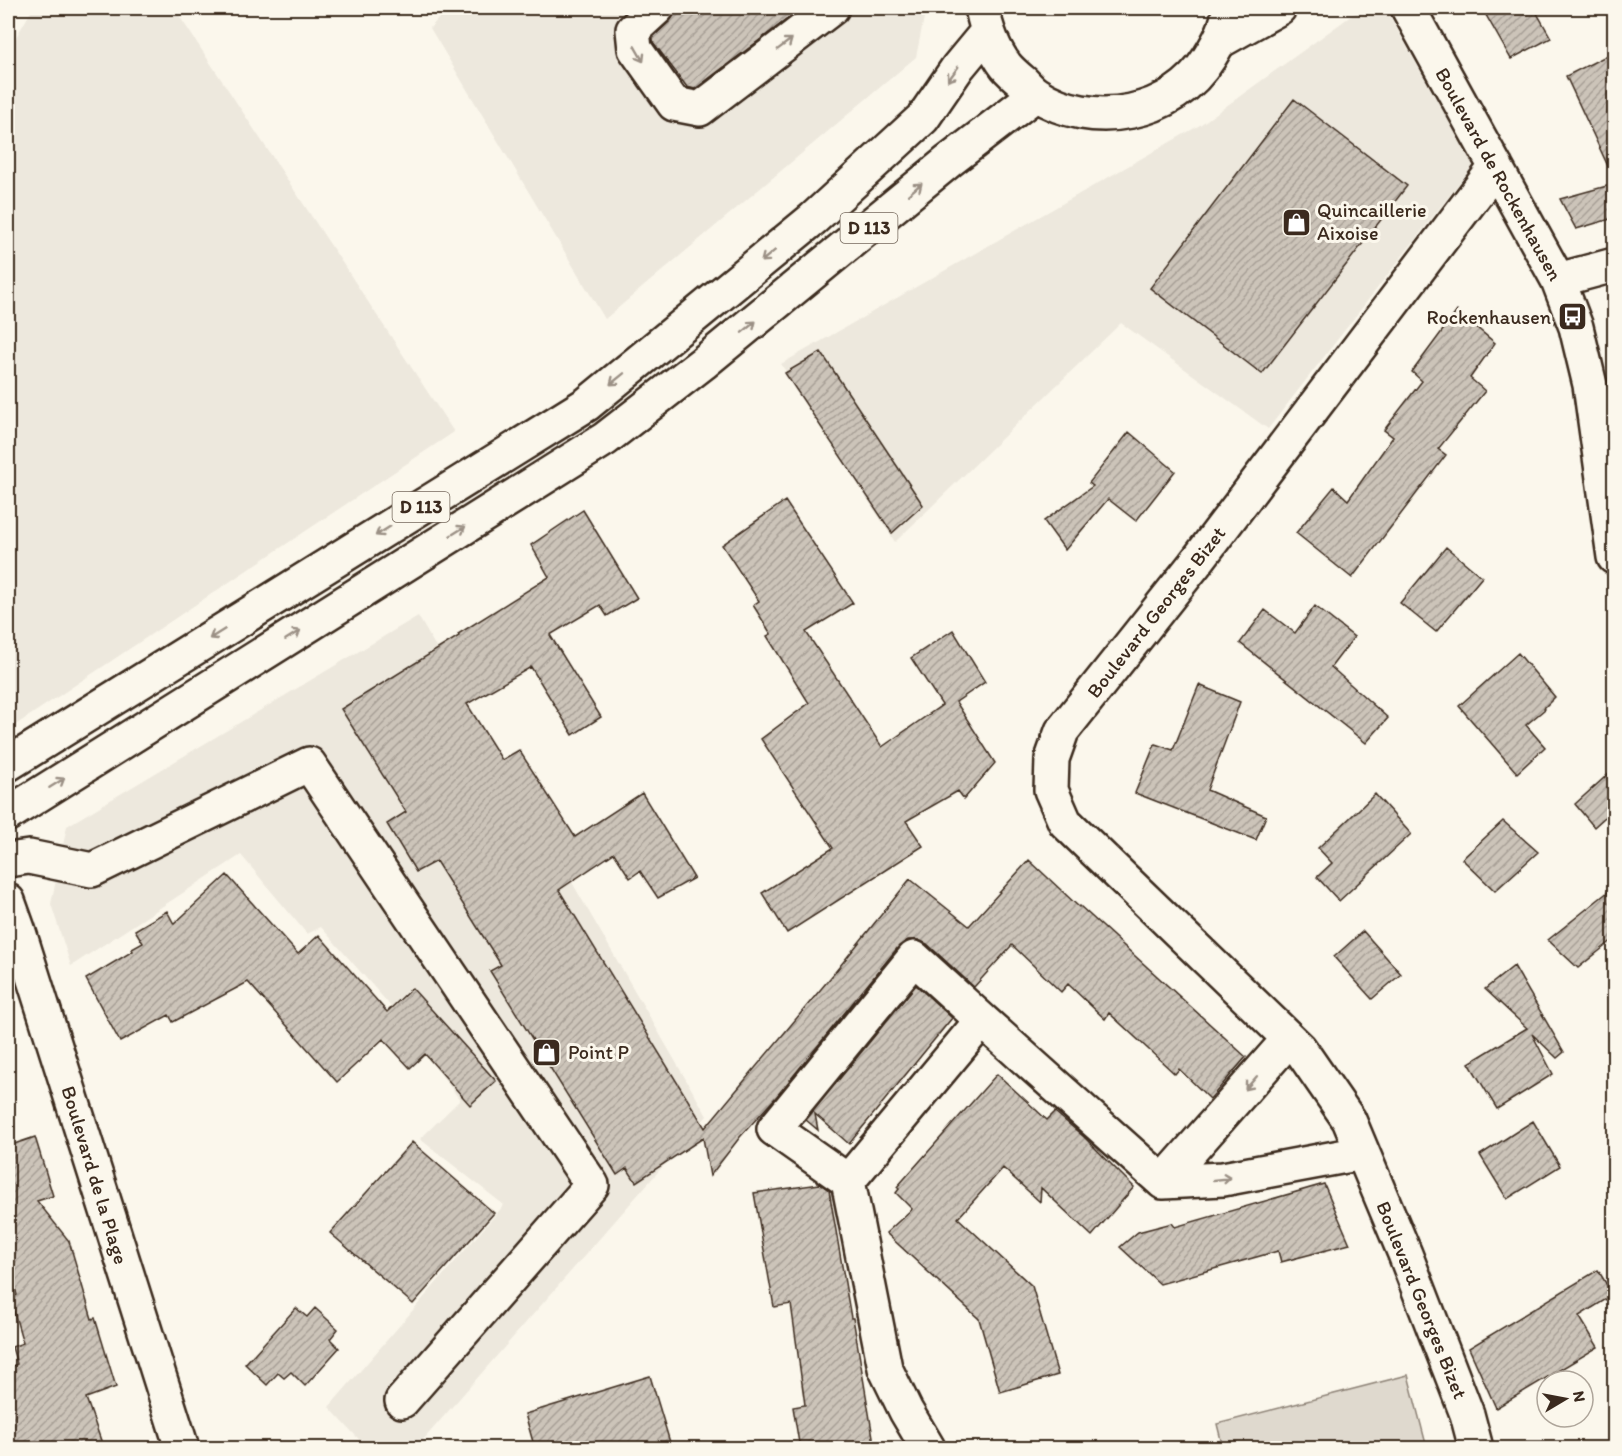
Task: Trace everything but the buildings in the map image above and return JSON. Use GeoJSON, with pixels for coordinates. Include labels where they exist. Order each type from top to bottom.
{"type":"FeatureCollection","features":[{"type":"Feature","properties":{"kind":"street"},"geometry":{"type":"LineString","coordinates":[[657,8],[633,30],[635,49],[674,104],[700,109],[832,8]]}},
{"type":"Feature","properties":{"kind":"street"},"geometry":{"type":"LineString","coordinates":[[985,20],[1006,67],[1036,94],[1068,109],[1104,115],[1140,110],[1173,95],[1201,71],[1220,40],[1229,15],[1229,8]]}},
{"type":"Feature","properties":{"kind":"street"},"geometry":{"type":"LineString","coordinates":[[1220,40],[1279,8]]}},
{"type":"Feature","properties":{"kind":"street","name":"Boulevard de Rockenhausen"},"geometry":{"type":"LineString","coordinates":[[1408,8],[1558,280],[1576,327],[1602,381],[1614,557]]}},
{"type":"Feature","properties":{"kind":"street","name":"D 113"},"geometry":{"type":"LineString","coordinates":[[8,764],[587,404],[813,219],[923,118],[958,67],[985,20]]}},
{"type":"Feature","properties":{"kind":"street","name":"D 113"},"geometry":{"type":"LineString","coordinates":[[8,814],[605,439],[704,363],[949,161],[1036,94]]}},
{"type":"Feature","properties":{"kind":"street","name":"Boulevard Georges Bizet"},"geometry":{"type":"LineString","coordinates":[[1476,1449],[1467,1414],[1405,1254],[1349,1120],[1300,1049],[1065,822],[1051,790],[1052,759],[1062,731],[1194,565],[1496,167]]}},
{"type":"Feature","properties":{"kind":"street"},"geometry":{"type":"LineString","coordinates":[[1558,280],[1614,265]]}},
{"type":"Feature","properties":{"kind":"street"},"geometry":{"type":"LineString","coordinates":[[8,860],[29,857],[92,870],[309,764],[592,1185],[402,1401]]}},
{"type":"Feature","properties":{"kind":"street","name":"Boulevard de la Plage"},"geometry":{"type":"LineString","coordinates":[[8,901],[182,1449]]}},
{"type":"Feature","properties":{"kind":"street"},"geometry":{"type":"LineString","coordinates":[[928,1449],[906,1412],[885,1368],[848,1181],[774,1129],[914,958],[1163,1182],[1223,1179],[1362,1153]]}},
{"type":"Feature","properties":{"kind":"street"},"geometry":{"type":"LineString","coordinates":[[848,1181],[982,1020]]}},
{"type":"Feature","properties":{"kind":"street"},"geometry":{"type":"LineString","coordinates":[[1163,1182],[1289,1039]]}},
{"type":"Feature","properties":{"kind":"shaded area"},"geometry":{"type":"Polygon","coordinates":[[[33,8],[174,8],[454,432],[8,730],[8,51],[33,8]]]}},
{"type":"Feature","properties":{"kind":"shaded area"},"geometry":{"type":"Polygon","coordinates":[[[448,8],[926,8],[916,57],[605,319],[430,28],[448,8]]]}},
{"type":"Feature","properties":{"kind":"shaded area"},"geometry":{"type":"Polygon","coordinates":[[[1362,8],[1385,8],[1473,165],[1268,429],[1121,323],[895,542],[781,364],[1200,125],[1362,8]]]}},
{"type":"Feature","properties":{"kind":"shaded area","name":"Point P"},"geometry":{"type":"Polygon","coordinates":[[[418,616],[707,1116],[416,1448],[367,1448],[329,1407],[504,1205],[420,1139],[460,1100],[388,1003],[321,927],[307,934],[241,855],[71,966],[51,904],[67,826],[418,616]]]}},
{"type":"Feature","properties":{"kind":"shaded area"},"geometry":{"type":"Polygon","coordinates":[[[1408,1375],[1427,1448],[1223,1448],[1217,1424],[1408,1375]]]}},
{"type":"Feature","properties":{"kind":"place","name":"Quincaillerie Aixoise"},"geometry":{"type":"Point","coordinates":[1296,222]}},
{"type":"Feature","properties":{"kind":"place","name":"Rockenhausen"},"geometry":{"type":"Point","coordinates":[1572,317]}},
{"type":"Feature","properties":{"kind":"place","name":"Point P"},"geometry":{"type":"Point","coordinates":[547,1052]}}]}
